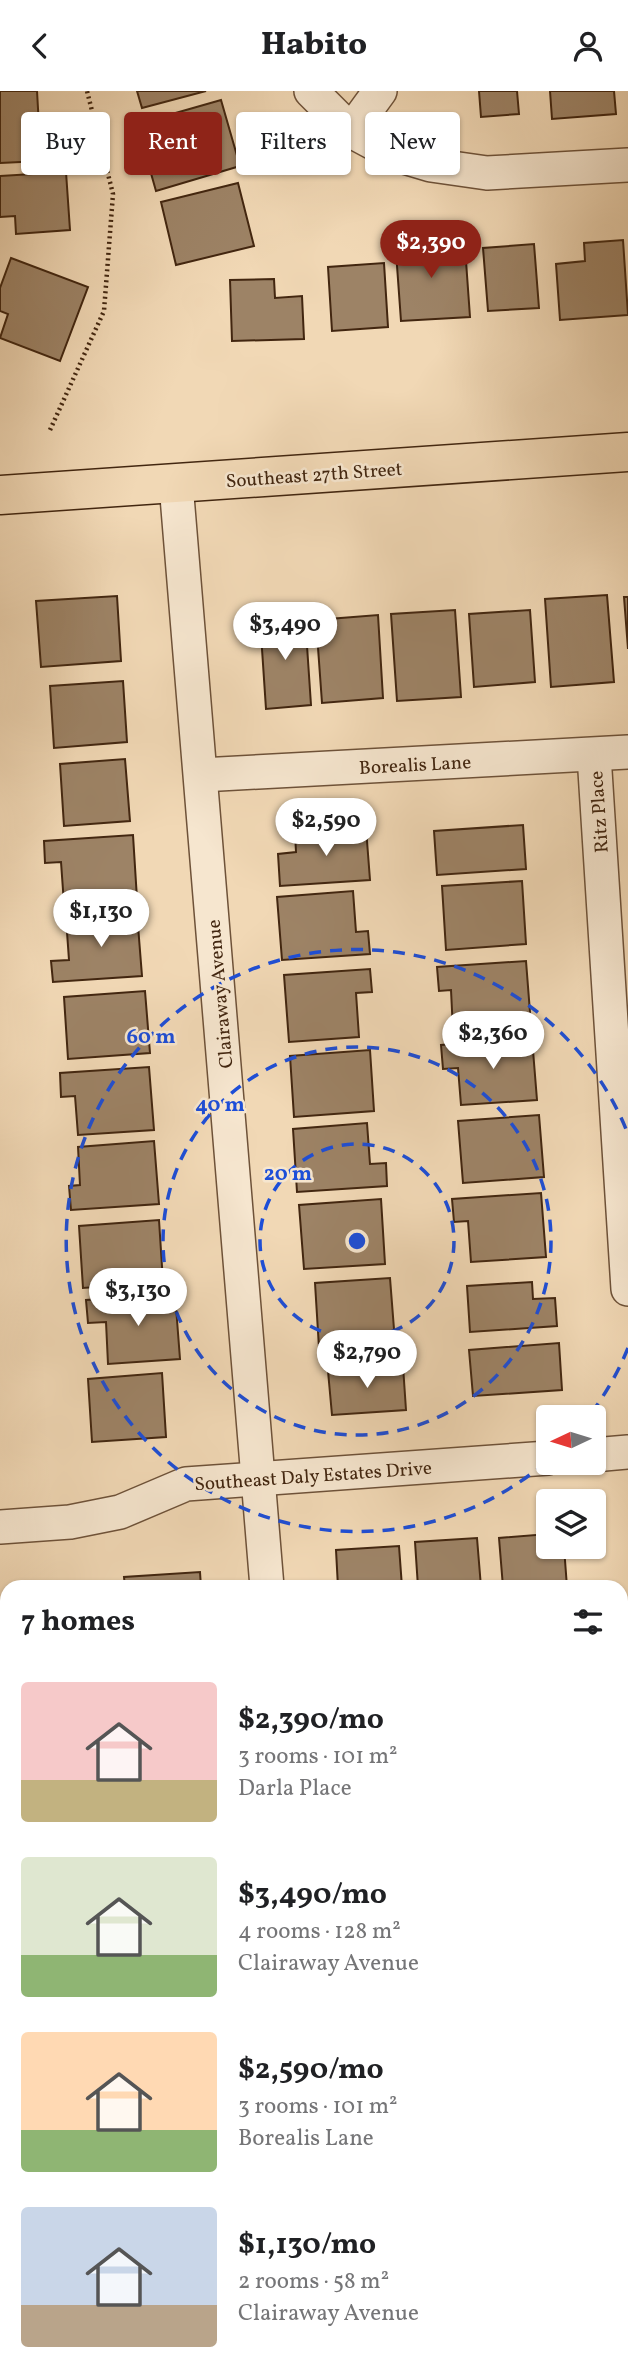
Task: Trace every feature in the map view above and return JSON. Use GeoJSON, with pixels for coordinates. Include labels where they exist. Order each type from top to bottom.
{"type":"FeatureCollection","features":[{"type":"Feature","properties":{"kind":"main road","name":"Southeast 27th Street"},"geometry":{"type":"LineString","coordinates":[[0,495],[628,452]]}},
{"type":"Feature","properties":{"kind":"street"},"geometry":{"type":"LineString","coordinates":[[311,91],[332,112]]}},
{"type":"Feature","properties":{"kind":"street"},"geometry":{"type":"LineString","coordinates":[[380,91],[351,131],[394,153],[431,165],[487,173],[628,165]]}},
{"type":"Feature","properties":{"kind":"street","name":"Clairaway Avenue"},"geometry":{"type":"LineString","coordinates":[[176,484],[266,1580]]}},
{"type":"Feature","properties":{"kind":"street","name":"Borealis Lane"},"geometry":{"type":"LineString","coordinates":[[201,775],[628,752]]}},
{"type":"Feature","properties":{"kind":"street","name":"Ritz Place"},"geometry":{"type":"LineString","coordinates":[[594,755],[628,1289]]}},
{"type":"Feature","properties":{"kind":"street"},"geometry":{"type":"LineString","coordinates":[[606,1454],[628,1453]]}},
{"type":"Feature","properties":{"kind":"street","name":"Southeast Daly Estates Drive"},"geometry":{"type":"LineString","coordinates":[[0,1527],[70,1522],[120,1513],[186,1484],[536,1459]]}},
{"type":"Feature","properties":{"kind":"path"},"geometry":{"type":"LineString","coordinates":[[50,431],[104,311],[113,194],[87,91]]}},
{"type":"Feature","properties":{"kind":"building"},"geometry":{"type":"Polygon","coordinates":[[[0,91],[37,91],[38,112],[21,112],[21,162],[0,163],[0,91]]]}},
{"type":"Feature","properties":{"kind":"building"},"geometry":{"type":"Polygon","coordinates":[[[137,91],[206,91],[142,108],[137,91]]]}},
{"type":"Feature","properties":{"kind":"building"},"geometry":{"type":"Polygon","coordinates":[[[479,91],[517,91],[519,114],[481,117],[479,91]]]}},
{"type":"Feature","properties":{"kind":"building"},"geometry":{"type":"Polygon","coordinates":[[[550,91],[614,91],[616,114],[552,119],[550,91]]]}},
{"type":"Feature","properties":{"kind":"building"},"geometry":{"type":"Polygon","coordinates":[[[221,100],[236,152],[236,167],[222,171],[222,112],[179,112],[221,100]]]}},
{"type":"Feature","properties":{"kind":"building"},"geometry":{"type":"Polygon","coordinates":[[[66,175],[70,230],[16,234],[15,216],[0,217],[0,176],[66,175]]]}},
{"type":"Feature","properties":{"kind":"building"},"geometry":{"type":"Polygon","coordinates":[[[151,175],[210,175],[156,191],[151,175]]]}},
{"type":"Feature","properties":{"kind":"building"},"geometry":{"type":"Polygon","coordinates":[[[238,183],[254,246],[176,265],[161,202],[238,183]]]}},
{"type":"Feature","properties":{"kind":"building"},"geometry":{"type":"Polygon","coordinates":[[[435,235],[436,249],[465,247],[470,317],[401,321],[395,238],[435,235]]]}},
{"type":"Feature","properties":{"kind":"building"},"geometry":{"type":"Polygon","coordinates":[[[623,240],[628,315],[560,320],[556,264],[585,261],[584,243],[623,240]]]}},
{"type":"Feature","properties":{"kind":"building"},"geometry":{"type":"Polygon","coordinates":[[[534,244],[539,308],[488,311],[483,248],[534,244]]]}},
{"type":"Feature","properties":{"kind":"building"},"geometry":{"type":"Polygon","coordinates":[[[11,258],[88,287],[60,361],[0,338],[8,314],[0,311],[0,288],[11,258]]]}},
{"type":"Feature","properties":{"kind":"building"},"geometry":{"type":"Polygon","coordinates":[[[384,263],[388,327],[332,331],[328,267],[384,263]]]}},
{"type":"Feature","properties":{"kind":"building"},"geometry":{"type":"Polygon","coordinates":[[[274,279],[275,298],[302,296],[304,339],[232,341],[230,280],[274,279]]]}},
{"type":"Feature","properties":{"kind":"building"},"geometry":{"type":"Polygon","coordinates":[[[607,595],[614,682],[551,687],[545,599],[607,595]]]}},
{"type":"Feature","properties":{"kind":"building"},"geometry":{"type":"Polygon","coordinates":[[[117,596],[121,661],[41,667],[36,601],[117,596]]]}},
{"type":"Feature","properties":{"kind":"building"},"geometry":{"type":"Polygon","coordinates":[[[624,597],[628,597],[628,649],[624,597]]]}},
{"type":"Feature","properties":{"kind":"building"},"geometry":{"type":"Polygon","coordinates":[[[455,610],[461,697],[397,701],[391,614],[455,610]]]}},
{"type":"Feature","properties":{"kind":"building"},"geometry":{"type":"Polygon","coordinates":[[[530,610],[535,682],[474,687],[469,614],[530,610]]]}},
{"type":"Feature","properties":{"kind":"building"},"geometry":{"type":"Polygon","coordinates":[[[378,615],[383,698],[322,703],[316,620],[378,615]]]}},
{"type":"Feature","properties":{"kind":"building"},"geometry":{"type":"Polygon","coordinates":[[[305,616],[311,705],[266,709],[260,619],[305,616]]]}},
{"type":"Feature","properties":{"kind":"building"},"geometry":{"type":"Polygon","coordinates":[[[123,681],[127,742],[54,748],[50,686],[123,681]]]}},
{"type":"Feature","properties":{"kind":"building"},"geometry":{"type":"Polygon","coordinates":[[[125,759],[130,821],[64,826],[60,764],[125,759]]]}},
{"type":"Feature","properties":{"kind":"building"},"geometry":{"type":"Polygon","coordinates":[[[523,825],[526,869],[437,875],[434,831],[523,825]]]}},
{"type":"Feature","properties":{"kind":"building"},"geometry":{"type":"Polygon","coordinates":[[[366,828],[370,880],[280,886],[278,854],[296,852],[295,833],[366,828]]]}},
{"type":"Feature","properties":{"kind":"building"},"geometry":{"type":"Polygon","coordinates":[[[133,835],[137,899],[64,904],[61,862],[45,863],[44,841],[133,835]]]}},
{"type":"Feature","properties":{"kind":"building"},"geometry":{"type":"Polygon","coordinates":[[[522,881],[526,944],[446,950],[442,886],[522,881]]]}},
{"type":"Feature","properties":{"kind":"building"},"geometry":{"type":"Polygon","coordinates":[[[353,891],[356,932],[368,931],[370,954],[282,960],[277,897],[353,891]]]}},
{"type":"Feature","properties":{"kind":"building"},"geometry":{"type":"Polygon","coordinates":[[[137,913],[142,976],[53,982],[51,961],[69,960],[66,918],[137,913]]]}},
{"type":"Feature","properties":{"kind":"building"},"geometry":{"type":"Polygon","coordinates":[[[526,961],[531,1025],[453,1031],[451,990],[439,991],[437,967],[526,961]]]}},
{"type":"Feature","properties":{"kind":"building"},"geometry":{"type":"Polygon","coordinates":[[[370,969],[372,992],[356,993],[359,1037],[289,1042],[284,975],[370,969]]]}},
{"type":"Feature","properties":{"kind":"building"},"geometry":{"type":"Polygon","coordinates":[[[145,991],[150,1053],[68,1059],[64,997],[145,991]]]}},
{"type":"Feature","properties":{"kind":"building"},"geometry":{"type":"Polygon","coordinates":[[[532,1038],[537,1100],[461,1105],[458,1068],[443,1069],[441,1045],[532,1038]]]}},
{"type":"Feature","properties":{"kind":"building"},"geometry":{"type":"Polygon","coordinates":[[[370,1050],[374,1111],[294,1117],[290,1056],[370,1050]]]}},
{"type":"Feature","properties":{"kind":"building"},"geometry":{"type":"Polygon","coordinates":[[[149,1067],[154,1130],[78,1135],[75,1096],[61,1097],[60,1073],[149,1067]]]}},
{"type":"Feature","properties":{"kind":"building"},"geometry":{"type":"Polygon","coordinates":[[[539,1115],[544,1177],[463,1183],[458,1121],[539,1115]]]}},
{"type":"Feature","properties":{"kind":"building"},"geometry":{"type":"Polygon","coordinates":[[[367,1123],[370,1164],[386,1163],[387,1186],[297,1192],[293,1129],[367,1123]]]}},
{"type":"Feature","properties":{"kind":"building"},"geometry":{"type":"Polygon","coordinates":[[[154,1141],[159,1204],[71,1210],[69,1186],[80,1185],[78,1147],[154,1141]]]}},
{"type":"Feature","properties":{"kind":"building"},"geometry":{"type":"Polygon","coordinates":[[[541,1193],[546,1257],[471,1262],[468,1221],[454,1222],[452,1199],[541,1193]]]}},
{"type":"Feature","properties":{"kind":"building"},"geometry":{"type":"Polygon","coordinates":[[[381,1199],[385,1264],[304,1269],[299,1205],[381,1199]]]}},
{"type":"Feature","properties":{"kind":"building"},"geometry":{"type":"Polygon","coordinates":[[[159,1220],[163,1282],[83,1288],[79,1226],[159,1220]]]}},
{"type":"Feature","properties":{"kind":"building"},"geometry":{"type":"Polygon","coordinates":[[[390,1278],[395,1342],[319,1348],[315,1283],[390,1278]]]}},
{"type":"Feature","properties":{"kind":"building"},"geometry":{"type":"Polygon","coordinates":[[[532,1282],[533,1299],[555,1298],[557,1326],[470,1332],[467,1286],[532,1282]]]}},
{"type":"Feature","properties":{"kind":"building"},"geometry":{"type":"Polygon","coordinates":[[[175,1294],[180,1359],[108,1364],[106,1322],[88,1323],[86,1300],[175,1294]]]}},
{"type":"Feature","properties":{"kind":"building"},"geometry":{"type":"Polygon","coordinates":[[[559,1343],[562,1390],[473,1396],[469,1350],[559,1343]]]}},
{"type":"Feature","properties":{"kind":"building"},"geometry":{"type":"Polygon","coordinates":[[[403,1366],[406,1410],[332,1415],[328,1371],[403,1366]]]}},
{"type":"Feature","properties":{"kind":"building"},"geometry":{"type":"Polygon","coordinates":[[[162,1373],[166,1437],[92,1442],[88,1379],[162,1373]]]}},
{"type":"Feature","properties":{"kind":"building"},"geometry":{"type":"Polygon","coordinates":[[[536,1535],[536,1559],[565,1559],[566,1580],[502,1580],[499,1538],[536,1535]]]}},
{"type":"Feature","properties":{"kind":"building"},"geometry":{"type":"Polygon","coordinates":[[[477,1538],[480,1580],[418,1580],[415,1542],[477,1538]]]}},
{"type":"Feature","properties":{"kind":"building"},"geometry":{"type":"Polygon","coordinates":[[[399,1546],[401,1580],[338,1580],[336,1550],[399,1546]]]}},
{"type":"Feature","properties":{"kind":"building"},"geometry":{"type":"Polygon","coordinates":[[[200,1572],[201,1580],[124,1580],[124,1577],[200,1572]]]}}]}
